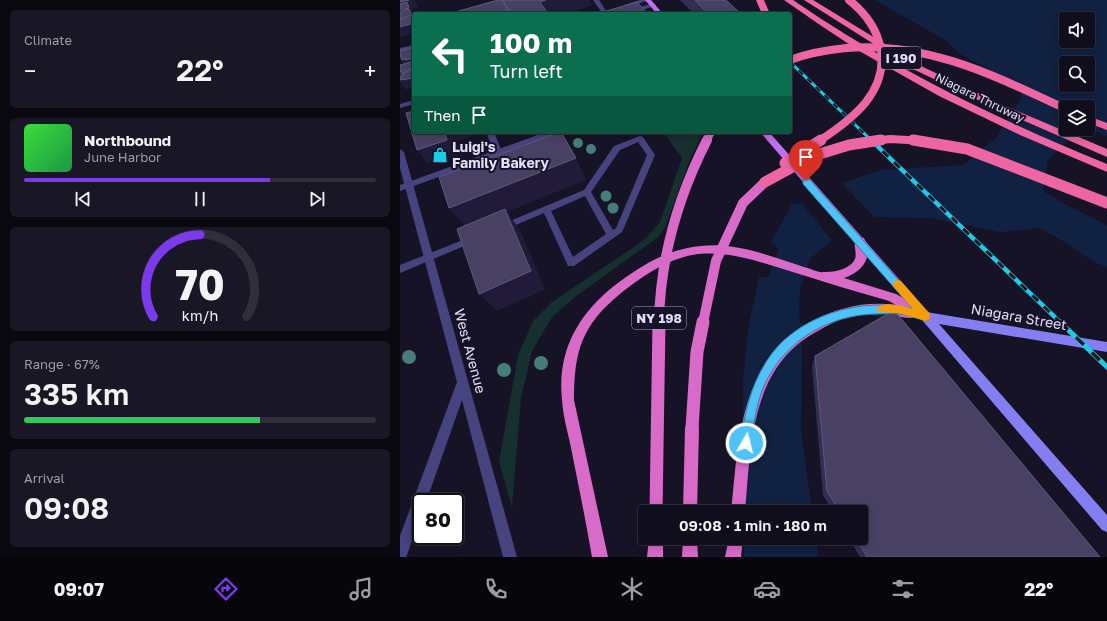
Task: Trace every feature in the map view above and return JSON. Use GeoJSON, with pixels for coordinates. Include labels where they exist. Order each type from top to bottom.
{"type":"FeatureCollection","features":[{"type":"Feature","properties":{"kind":"highway"},"geometry":{"type":"LineString","coordinates":[[760,0],[765,12]]}},
{"type":"Feature","properties":{"kind":"highway","name":"Niagara Thruway"},"geometry":{"type":"LineString","coordinates":[[788,0],[866,52],[916,81],[966,107],[1027,135],[1107,168]]}},
{"type":"Feature","properties":{"kind":"highway","name":"Niagara Thruway"},"geometry":{"type":"LineString","coordinates":[[808,0],[918,68],[1000,107],[1094,148],[1107,152]]}},
{"type":"Feature","properties":{"kind":"highway"},"geometry":{"type":"LineString","coordinates":[[766,182],[783,164],[860,111],[876,86],[883,59],[879,37],[865,14],[849,0]]}},
{"type":"Feature","properties":{"kind":"highway"},"geometry":{"type":"LineString","coordinates":[[792,59],[812,53],[848,46],[893,47],[925,51],[962,62],[1059,106]]}},
{"type":"Feature","properties":{"kind":"highway"},"geometry":{"type":"LineString","coordinates":[[1095,122],[1107,128]]}},
{"type":"Feature","properties":{"kind":"highway","name":"NY 198"},"geometry":{"type":"LineString","coordinates":[[656,505],[657,373],[660,302],[663,273],[683,196],[694,167],[710,134]]}},
{"type":"Feature","properties":{"kind":"highway"},"geometry":{"type":"LineString","coordinates":[[766,182],[813,156],[849,145],[890,139],[924,141],[967,149],[1107,202]]}},
{"type":"Feature","properties":{"kind":"highway","name":"NY 198"},"geometry":{"type":"LineString","coordinates":[[690,505],[692,428],[697,352],[716,262],[730,228],[743,203],[766,182]]}},
{"type":"Feature","properties":{"kind":"highway"},"geometry":{"type":"LineString","coordinates":[[820,276],[840,276],[855,269],[861,261],[863,252],[860,241]]}},
{"type":"Feature","properties":{"kind":"highway"},"geometry":{"type":"LineString","coordinates":[[600,557],[568,400],[568,374],[572,355],[584,323],[614,291],[645,270],[672,257],[688,252],[719,250],[736,251],[892,297],[926,316]]}},
{"type":"Feature","properties":{"kind":"highway"},"geometry":{"type":"LineString","coordinates":[[739,505],[747,429],[752,406],[760,384],[770,364],[784,347],[814,325],[833,316],[868,309],[898,309],[926,316]]}},
{"type":"Feature","properties":{"kind":"highway"},"geometry":{"type":"LineString","coordinates":[[655,557],[656,545]]}},
{"type":"Feature","properties":{"kind":"highway"},"geometry":{"type":"LineString","coordinates":[[690,545],[690,557]]}},
{"type":"Feature","properties":{"kind":"highway"},"geometry":{"type":"LineString","coordinates":[[734,557],[735,545]]}},
{"type":"Feature","properties":{"kind":"main road"},"geometry":{"type":"LineString","coordinates":[[649,2],[658,12]]}},
{"type":"Feature","properties":{"kind":"main road"},"geometry":{"type":"LineString","coordinates":[[766,134],[1107,525]]}},
{"type":"Feature","properties":{"kind":"main road","name":"Niagara Street"},"geometry":{"type":"LineString","coordinates":[[926,316],[1107,347]]}},
{"type":"Feature","properties":{"kind":"street"},"geometry":{"type":"LineString","coordinates":[[404,186],[548,134]]}},
{"type":"Feature","properties":{"kind":"street","name":"West Avenue"},"geometry":{"type":"LineString","coordinates":[[400,152],[404,186],[428,257],[510,557]]}},
{"type":"Feature","properties":{"kind":"street"},"geometry":{"type":"LineString","coordinates":[[400,555],[462,383]]}},
{"type":"Feature","properties":{"kind":"lane"},"geometry":{"type":"LineString","coordinates":[[596,0],[604,12],[611,10]]}},
{"type":"Feature","properties":{"kind":"lane"},"geometry":{"type":"LineString","coordinates":[[619,8],[649,2]]}},
{"type":"Feature","properties":{"kind":"lane"},"geometry":{"type":"LineString","coordinates":[[627,12],[649,2]]}},
{"type":"Feature","properties":{"kind":"lane"},"geometry":{"type":"LineString","coordinates":[[400,50],[412,47]]}},
{"type":"Feature","properties":{"kind":"lane"},"geometry":{"type":"LineString","coordinates":[[400,106],[412,103]]}},
{"type":"Feature","properties":{"kind":"lane"},"geometry":{"type":"LineString","coordinates":[[491,134],[498,152]]}},
{"type":"Feature","properties":{"kind":"lane"},"geometry":{"type":"LineString","coordinates":[[400,269],[587,192],[617,148],[640,139],[651,155],[619,230],[570,263],[546,209]]}},
{"type":"Feature","properties":{"kind":"lane"},"geometry":{"type":"LineString","coordinates":[[587,192],[611,235]]}},
{"type":"Feature","properties":{"kind":"green space"},"geometry":{"type":"Polygon","coordinates":[[[664,134],[702,134],[689,162],[665,228],[657,238],[576,296],[552,317],[532,351],[521,398],[512,507],[499,462],[518,355],[533,321],[552,302],[647,237],[660,222],[682,158],[664,134]]]}},
{"type":"Feature","properties":{"kind":"water"},"geometry":{"type":"Polygon","coordinates":[[[875,0],[1107,0],[1107,136],[1095,132],[1095,100],[1059,100],[1059,136],[1074,136],[1048,160],[1043,191],[1063,203],[1107,225],[1107,267],[1096,263],[1058,238],[1039,228],[1001,232],[931,218],[874,217],[866,215],[835,231],[832,240],[810,259],[800,288],[799,311],[802,335],[801,430],[811,505],[744,505],[743,379],[749,323],[759,277],[768,277],[779,249],[771,242],[792,204],[809,203],[840,187],[842,183],[881,170],[963,165],[996,138],[1021,98],[1021,86],[960,54],[945,40],[875,0]]]}},
{"type":"Feature","properties":{"kind":"water"},"geometry":{"type":"Polygon","coordinates":[[[744,545],[817,545],[818,557],[744,557],[744,545]]]}},
{"type":"Feature","properties":{"kind":"pier"},"geometry":{"type":"Polygon","coordinates":[[[842,183],[874,217],[866,215],[835,231],[832,240],[801,203],[809,203],[840,187],[842,183]]]}},
{"type":"Feature","properties":{"kind":"building"},"geometry":{"type":"Polygon","coordinates":[[[502,0],[509,12],[455,12],[502,0]]]}},
{"type":"Feature","properties":{"kind":"building"},"geometry":{"type":"Polygon","coordinates":[[[503,0],[546,0],[540,2],[546,11],[510,12],[503,0]]]}},
{"type":"Feature","properties":{"kind":"building"},"geometry":{"type":"Polygon","coordinates":[[[695,0],[726,0],[739,12],[706,12],[695,0]]]}},
{"type":"Feature","properties":{"kind":"building"},"geometry":{"type":"Polygon","coordinates":[[[407,2],[409,8],[400,10],[400,4],[407,2]]]}},
{"type":"Feature","properties":{"kind":"building"},"geometry":{"type":"Polygon","coordinates":[[[637,2],[646,12],[603,12],[637,2]]]}},
{"type":"Feature","properties":{"kind":"building"},"geometry":{"type":"Polygon","coordinates":[[[409,9],[412,15],[400,19],[400,12],[409,9]]]}},
{"type":"Feature","properties":{"kind":"building"},"geometry":{"type":"Polygon","coordinates":[[[412,17],[412,24],[400,27],[400,20],[412,17]]]}},
{"type":"Feature","properties":{"kind":"building"},"geometry":{"type":"Polygon","coordinates":[[[412,48],[412,58],[402,60],[400,51],[412,48]]]}},
{"type":"Feature","properties":{"kind":"building"},"geometry":{"type":"Polygon","coordinates":[[[412,62],[412,69],[400,72],[400,65],[412,62]]]}},
{"type":"Feature","properties":{"kind":"building"},"geometry":{"type":"Polygon","coordinates":[[[412,70],[412,78],[400,80],[400,77],[403,76],[402,73],[412,70]]]}},
{"type":"Feature","properties":{"kind":"building"},"geometry":{"type":"Polygon","coordinates":[[[412,112],[412,133],[406,113],[412,112]]]}},
{"type":"Feature","properties":{"kind":"building"},"geometry":{"type":"Polygon","coordinates":[[[412,134],[445,134],[447,140],[417,150],[412,134]]]}},
{"type":"Feature","properties":{"kind":"building"},"geometry":{"type":"Polygon","coordinates":[[[555,134],[562,134],[576,158],[449,208],[439,177],[555,134]]]}},
{"type":"Feature","properties":{"kind":"building"},"geometry":{"type":"Polygon","coordinates":[[[505,209],[531,271],[479,294],[457,229],[505,209]]]}},
{"type":"Feature","properties":{"kind":"building"},"geometry":{"type":"Polygon","coordinates":[[[894,310],[1100,557],[867,557],[860,545],[868,545],[868,505],[836,505],[827,491],[815,356],[894,310]]]}},
{"type":"Feature","properties":{"kind":"railway"},"geometry":{"type":"LineString","coordinates":[[792,64],[872,141]]}},
{"type":"Feature","properties":{"kind":"railway"},"geometry":{"type":"LineString","coordinates":[[871,140],[1061,323]]}},
{"type":"Feature","properties":{"kind":"railway"},"geometry":{"type":"LineString","coordinates":[[1060,322],[1107,367]]}},
{"type":"Feature","properties":{"kind":"slow traffic"},"geometry":{"type":"LineString","coordinates":[[882,309],[898,309],[926,316],[897,284]]}},
{"type":"Feature","properties":{"kind":"place","name":"Luigi's Family Bakery"},"geometry":{"type":"Point","coordinates":[440,155]}},
{"type":"Feature","properties":{"kind":"route"},"geometry":{"type":"LineString","coordinates":[[746,443],[747,429],[752,406],[760,384],[770,364],[784,347],[797,336],[814,325],[833,316],[868,309],[898,309],[926,316],[806,181]]}}]}
